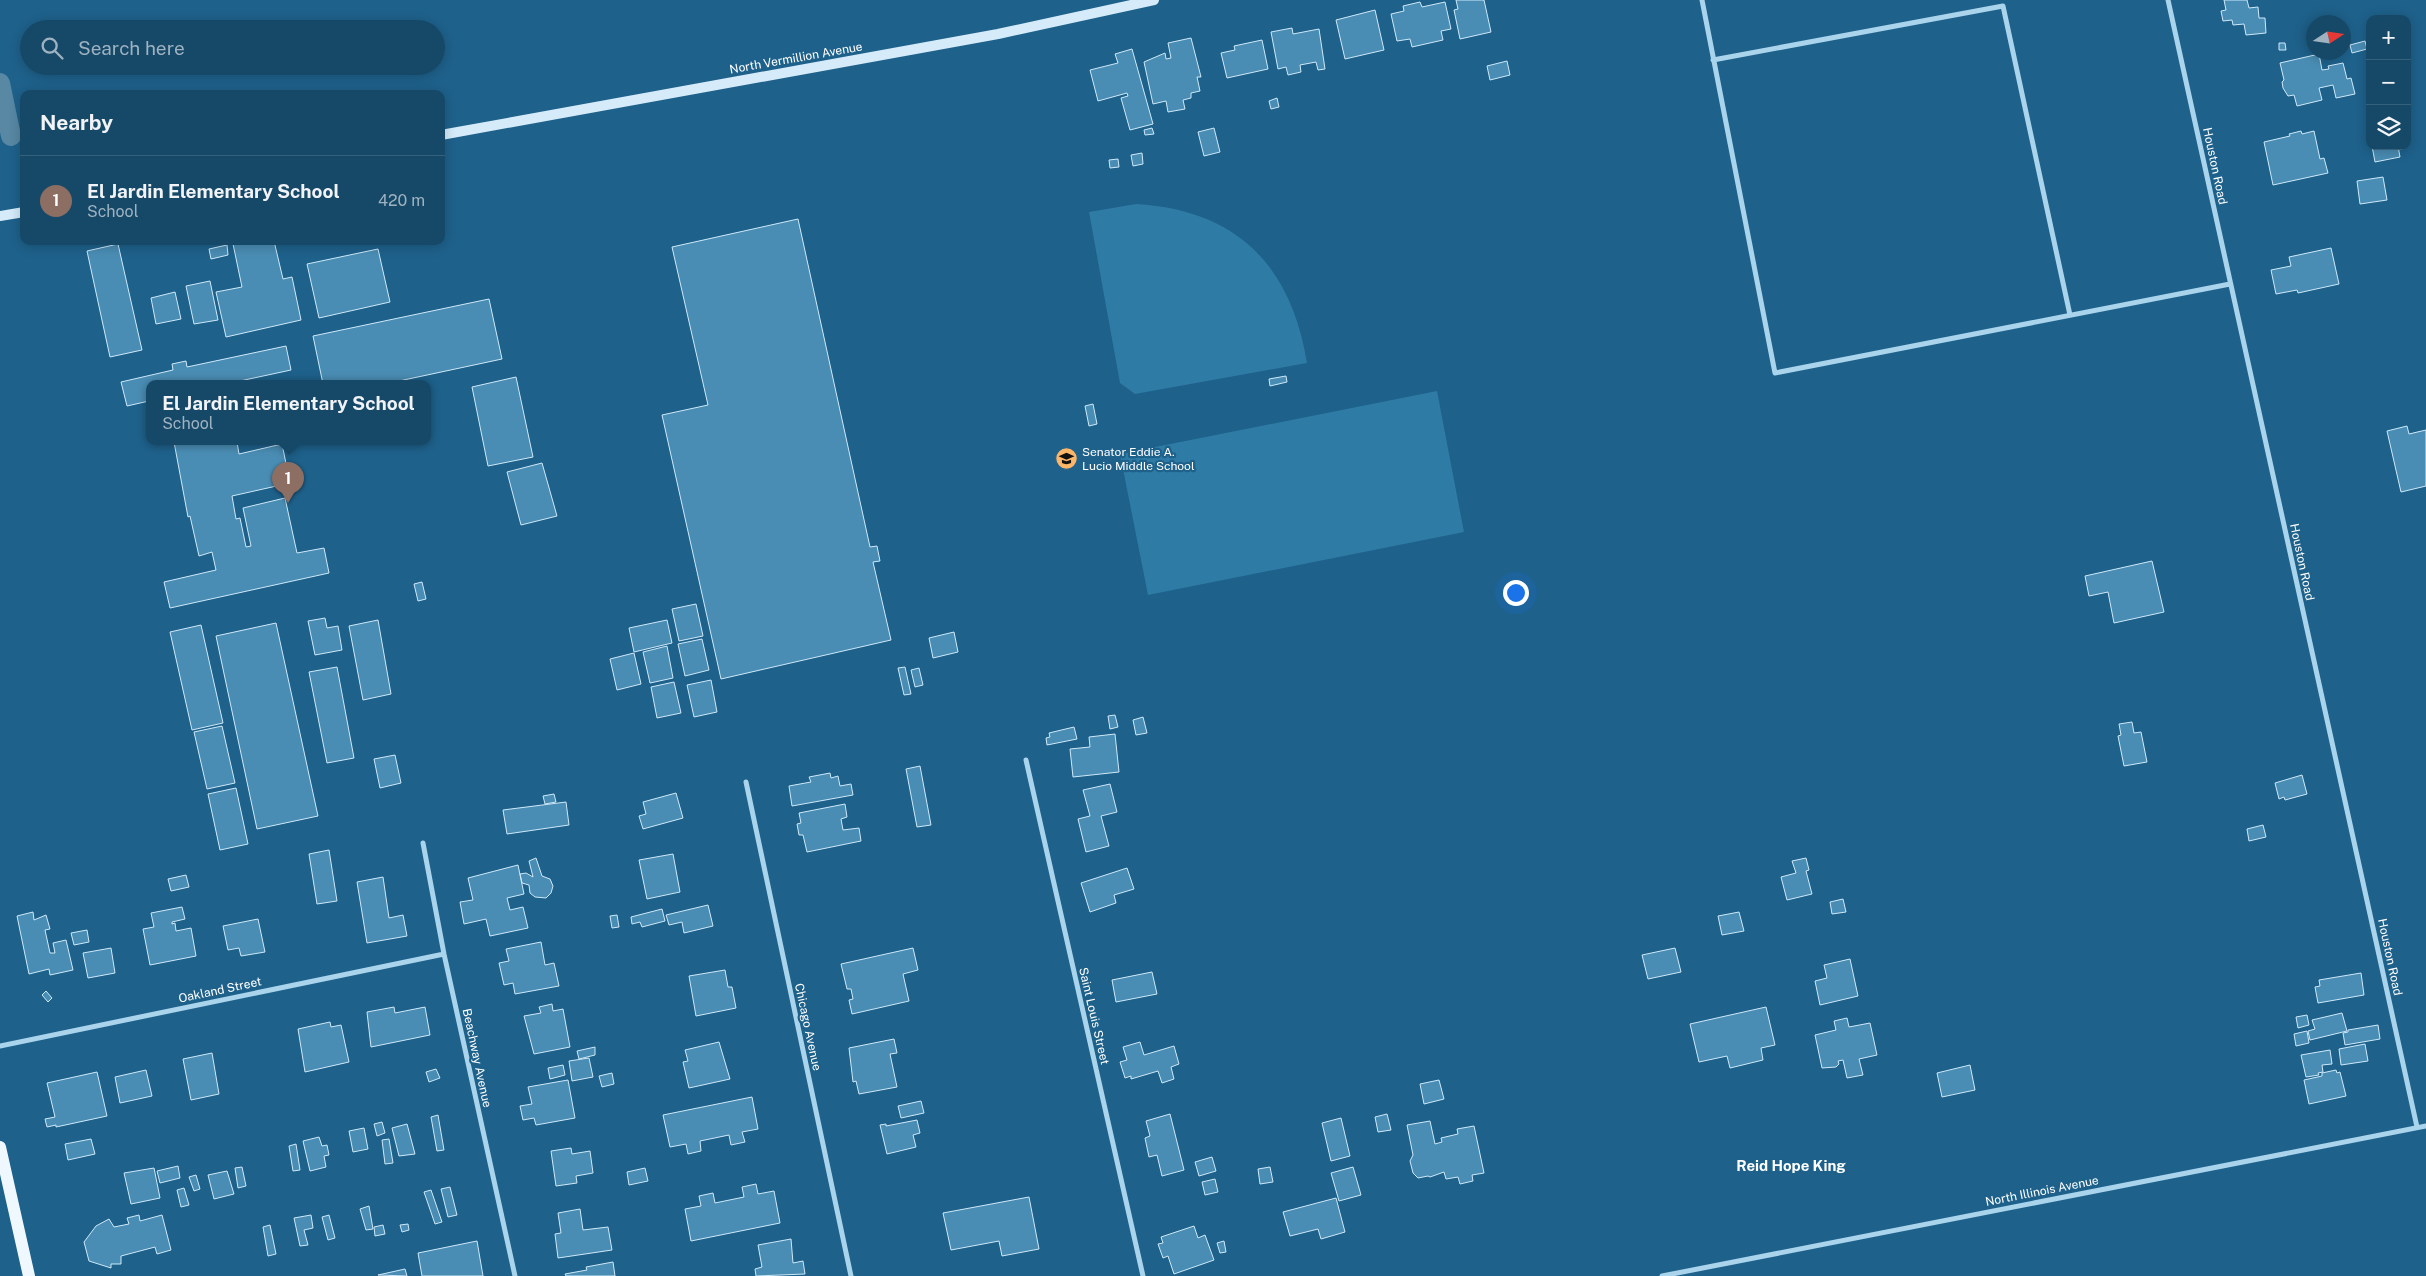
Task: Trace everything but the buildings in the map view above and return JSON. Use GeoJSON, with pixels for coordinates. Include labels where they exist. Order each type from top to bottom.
{"type":"FeatureCollection","features":[{"type":"Feature","properties":{"kind":"main road"},"geometry":{"type":"LineString","coordinates":[[0,1147],[29,1276]]}},
{"type":"Feature","properties":{"kind":"street","name":"North Vermillion Avenue"},"geometry":{"type":"LineString","coordinates":[[445,134],[998,34],[1120,4],[1154,0]]}},
{"type":"Feature","properties":{"kind":"street"},"geometry":{"type":"LineString","coordinates":[[1702,0],[1775,373],[2230,284]]}},
{"type":"Feature","properties":{"kind":"street","name":"Houston Road"},"geometry":{"type":"LineString","coordinates":[[2168,0],[2417,1128]]}},
{"type":"Feature","properties":{"kind":"street"},"geometry":{"type":"LineString","coordinates":[[1714,60],[2003,6],[2070,315]]}},
{"type":"Feature","properties":{"kind":"street"},"geometry":{"type":"LineString","coordinates":[[0,216],[20,213]]}},
{"type":"Feature","properties":{"kind":"street","name":"Saint Louis Street"},"geometry":{"type":"LineString","coordinates":[[1026,760],[1143,1276]]}},
{"type":"Feature","properties":{"kind":"street","name":"Chicago Avenue"},"geometry":{"type":"LineString","coordinates":[[746,782],[851,1276]]}},
{"type":"Feature","properties":{"kind":"street","name":"Beachway Avenue"},"geometry":{"type":"LineString","coordinates":[[423,843],[444,954],[514,1276]]}},
{"type":"Feature","properties":{"kind":"street","name":"Oakland Street"},"geometry":{"type":"LineString","coordinates":[[0,1046],[444,954]]}},
{"type":"Feature","properties":{"kind":"street","name":"North Illinois Avenue"},"geometry":{"type":"LineString","coordinates":[[1662,1276],[2426,1126]]}},
{"type":"Feature","properties":{"kind":"shaded area"},"geometry":{"type":"Polygon","coordinates":[[[1136,204],[1172,209],[1203,218],[1230,231],[1253,249],[1272,271],[1288,298],[1299,328],[1307,363],[1135,394],[1120,383],[1089,212],[1136,204]]]}},
{"type":"Feature","properties":{"kind":"shaded area"},"geometry":{"type":"Polygon","coordinates":[[[1437,391],[1464,532],[1148,595],[1120,454],[1437,391]]]}},
{"type":"Feature","properties":{"kind":"waterway"},"geometry":{"type":"LineString","coordinates":[[0,83],[11,136]]}},
{"type":"Feature","properties":{"kind":"place","name":"Senator Eddie A. Lucio Middle School"},"geometry":{"type":"Point","coordinates":[1066,459]}},
{"type":"Feature","properties":{"kind":"place","name":"El Jardin Elementary School"},"geometry":{"type":"Point","coordinates":[288,503]}},
{"type":"Feature","properties":{"kind":"district","name":"Reid Hope King"},"geometry":{"type":"Point","coordinates":[1791,1165]}}]}
